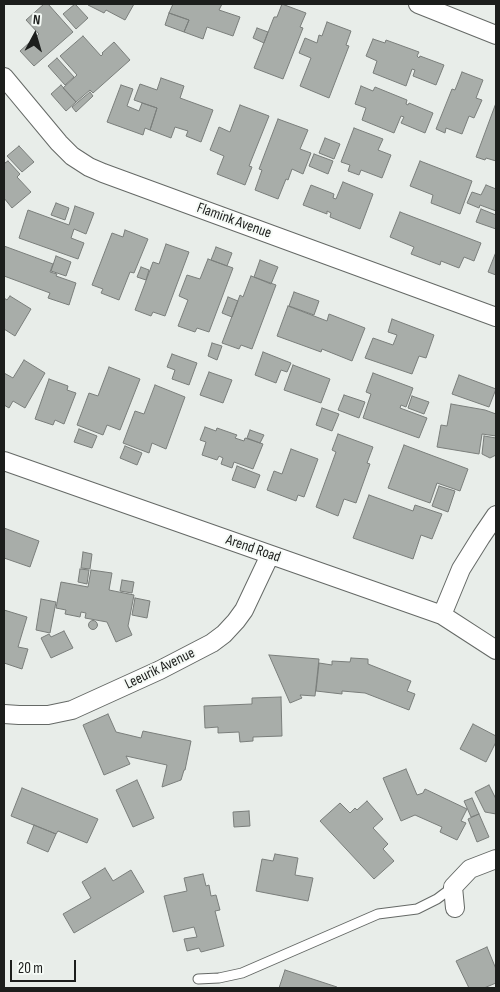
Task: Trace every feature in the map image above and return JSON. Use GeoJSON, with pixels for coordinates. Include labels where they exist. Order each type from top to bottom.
{"type":"FeatureCollection","features":[{"type":"Feature","properties":{"kind":"street"},"geometry":{"type":"LineString","coordinates":[[418,4],[496,35]]}},
{"type":"Feature","properties":{"kind":"street","name":"Flamink Avenue"},"geometry":{"type":"LineString","coordinates":[[4,77],[59,143],[72,156],[89,167],[496,317]]}},
{"type":"Feature","properties":{"kind":"street","name":"Arend Road"},"geometry":{"type":"LineString","coordinates":[[4,461],[442,615],[496,650]]}},
{"type":"Feature","properties":{"kind":"street"},"geometry":{"type":"LineString","coordinates":[[442,615],[461,569],[496,515]]}},
{"type":"Feature","properties":{"kind":"street","name":"Leeurik Avenue"},"geometry":{"type":"LineString","coordinates":[[4,714],[48,716],[72,710],[160,670],[212,643],[230,628],[244,610],[270,554]]}},
{"type":"Feature","properties":{"kind":"street"},"geometry":{"type":"LineString","coordinates":[[455,908],[453,887],[470,870],[496,859]]}},
{"type":"Feature","properties":{"kind":"lane"},"geometry":{"type":"LineString","coordinates":[[198,979],[219,978],[242,973],[378,914],[417,908],[437,899],[453,887]]}},
{"type":"Feature","properties":{"kind":"building"},"geometry":{"type":"Polygon","coordinates":[[[44,4],[48,4],[73,32],[34,66],[20,51],[39,34],[26,20],[44,4]]]}},
{"type":"Feature","properties":{"kind":"building"},"geometry":{"type":"Polygon","coordinates":[[[75,4],[88,18],[76,29],[63,14],[75,4]]]}},
{"type":"Feature","properties":{"kind":"building"},"geometry":{"type":"Polygon","coordinates":[[[89,4],[134,4],[125,20],[106,10],[104,13],[89,4]]]}},
{"type":"Feature","properties":{"kind":"building"},"geometry":{"type":"Polygon","coordinates":[[[173,4],[222,4],[219,10],[240,17],[233,36],[207,27],[203,39],[184,32],[189,20],[169,13],[173,4]]]}},
{"type":"Feature","properties":{"kind":"building"},"geometry":{"type":"Polygon","coordinates":[[[282,4],[306,13],[300,27],[303,28],[283,79],[254,68],[274,17],[277,17],[282,4]]]}},
{"type":"Feature","properties":{"kind":"building"},"geometry":{"type":"Polygon","coordinates":[[[169,13],[189,20],[184,32],[165,25],[169,13]]]}},
{"type":"Feature","properties":{"kind":"building"},"geometry":{"type":"Polygon","coordinates":[[[327,22],[351,31],[346,45],[349,46],[329,98],[300,86],[311,58],[299,53],[305,38],[317,43],[319,35],[322,36],[327,22]]]}},
{"type":"Feature","properties":{"kind":"building"},"geometry":{"type":"Polygon","coordinates":[[[257,28],[268,32],[264,43],[253,38],[257,28]]]}},
{"type":"Feature","properties":{"kind":"building"},"geometry":{"type":"Polygon","coordinates":[[[83,36],[101,56],[114,42],[130,60],[93,93],[90,90],[76,102],[63,88],[77,75],[60,56],[83,36]]]}},
{"type":"Feature","properties":{"kind":"building"},"geometry":{"type":"Polygon","coordinates":[[[373,39],[385,43],[386,40],[419,52],[417,56],[419,58],[420,56],[444,65],[436,85],[413,76],[415,70],[412,69],[406,86],[373,73],[377,61],[366,56],[373,39]]]}},
{"type":"Feature","properties":{"kind":"building"},"geometry":{"type":"Polygon","coordinates":[[[57,58],[74,77],[65,85],[48,66],[57,58]]]}},
{"type":"Feature","properties":{"kind":"building"},"geometry":{"type":"Polygon","coordinates":[[[462,72],[483,80],[476,98],[482,100],[474,118],[469,116],[462,134],[446,128],[445,133],[436,129],[452,89],[455,90],[462,72]]]}},
{"type":"Feature","properties":{"kind":"building"},"geometry":{"type":"Polygon","coordinates":[[[161,78],[184,86],[180,98],[213,110],[201,142],[186,136],[188,131],[175,127],[171,138],[150,130],[157,108],[134,100],[140,84],[157,90],[161,78]]]}},
{"type":"Feature","properties":{"kind":"building"},"geometry":{"type":"Polygon","coordinates":[[[61,85],[76,102],[66,111],[51,94],[61,85]]]}},
{"type":"Feature","properties":{"kind":"building"},"geometry":{"type":"Polygon","coordinates":[[[121,85],[133,89],[127,106],[139,111],[142,103],[157,108],[150,130],[145,128],[143,135],[107,122],[121,85]]]}},
{"type":"Feature","properties":{"kind":"building"},"geometry":{"type":"Polygon","coordinates":[[[361,86],[373,91],[375,87],[407,100],[406,104],[408,105],[409,103],[433,113],[425,133],[401,123],[404,117],[401,116],[394,133],[362,120],[366,108],[355,104],[361,86]]]}},
{"type":"Feature","properties":{"kind":"building"},"geometry":{"type":"Polygon","coordinates":[[[90,92],[93,96],[76,112],[72,107],[90,92]]]}},
{"type":"Feature","properties":{"kind":"building"},"geometry":{"type":"Polygon","coordinates":[[[496,103],[496,161],[486,158],[485,160],[476,157],[496,103]]]}},
{"type":"Feature","properties":{"kind":"building"},"geometry":{"type":"Polygon","coordinates":[[[240,105],[269,116],[249,166],[252,167],[245,185],[217,174],[224,156],[210,150],[219,127],[230,132],[240,105]]]}},
{"type":"Feature","properties":{"kind":"building"},"geometry":{"type":"Polygon","coordinates":[[[278,119],[308,130],[300,149],[311,153],[303,174],[292,169],[278,199],[255,190],[262,170],[259,169],[278,119]]]}},
{"type":"Feature","properties":{"kind":"building"},"geometry":{"type":"Polygon","coordinates":[[[354,128],[383,139],[378,150],[391,155],[382,178],[361,170],[359,175],[348,171],[350,165],[341,162],[354,128]]]}},
{"type":"Feature","properties":{"kind":"building"},"geometry":{"type":"Polygon","coordinates":[[[325,138],[340,144],[334,159],[319,153],[325,138]]]}},
{"type":"Feature","properties":{"kind":"building"},"geometry":{"type":"Polygon","coordinates":[[[19,146],[34,162],[22,172],[7,156],[19,146]]]}},
{"type":"Feature","properties":{"kind":"building"},"geometry":{"type":"Polygon","coordinates":[[[314,154],[333,161],[328,174],[309,166],[314,154]]]}},
{"type":"Feature","properties":{"kind":"building"},"geometry":{"type":"Polygon","coordinates":[[[8,161],[20,174],[17,177],[31,192],[12,208],[4,198],[4,162],[8,161]]]}},
{"type":"Feature","properties":{"kind":"building"},"geometry":{"type":"Polygon","coordinates":[[[420,161],[472,181],[460,214],[431,203],[433,195],[410,186],[420,161]]]}},
{"type":"Feature","properties":{"kind":"building"},"geometry":{"type":"Polygon","coordinates":[[[343,182],[373,194],[360,229],[330,217],[331,213],[327,211],[327,214],[303,205],[311,185],[334,194],[333,198],[336,199],[343,182]]]}},
{"type":"Feature","properties":{"kind":"building"},"geometry":{"type":"Polygon","coordinates":[[[486,185],[496,189],[496,211],[480,205],[479,208],[467,203],[472,192],[481,195],[486,185]]]}},
{"type":"Feature","properties":{"kind":"building"},"geometry":{"type":"Polygon","coordinates":[[[56,203],[69,208],[65,220],[51,215],[56,203]]]}},
{"type":"Feature","properties":{"kind":"building"},"geometry":{"type":"Polygon","coordinates":[[[75,206],[94,213],[86,234],[74,229],[71,238],[84,243],[78,259],[19,238],[28,210],[69,225],[75,206]]]}},
{"type":"Feature","properties":{"kind":"building"},"geometry":{"type":"Polygon","coordinates":[[[481,209],[496,215],[496,229],[476,222],[481,209]]]}},
{"type":"Feature","properties":{"kind":"building"},"geometry":{"type":"Polygon","coordinates":[[[400,212],[481,243],[474,261],[464,257],[459,268],[441,261],[440,265],[411,254],[414,247],[390,237],[400,212]]]}},
{"type":"Feature","properties":{"kind":"building"},"geometry":{"type":"Polygon","coordinates":[[[125,230],[148,239],[134,273],[130,272],[119,300],[101,293],[103,289],[92,285],[112,233],[123,237],[125,230]]]}},
{"type":"Feature","properties":{"kind":"building"},"geometry":{"type":"Polygon","coordinates":[[[166,244],[189,252],[165,316],[153,312],[151,316],[135,310],[153,262],[159,264],[166,244]]]}},
{"type":"Feature","properties":{"kind":"building"},"geometry":{"type":"Polygon","coordinates":[[[4,246],[53,264],[50,272],[76,283],[69,305],[48,298],[50,293],[4,276],[4,246]]]}},
{"type":"Feature","properties":{"kind":"building"},"geometry":{"type":"Polygon","coordinates":[[[216,247],[232,253],[227,266],[211,260],[216,247]]]}},
{"type":"Feature","properties":{"kind":"building"},"geometry":{"type":"Polygon","coordinates":[[[496,252],[496,275],[488,272],[496,252]]]}},
{"type":"Feature","properties":{"kind":"building"},"geometry":{"type":"Polygon","coordinates":[[[56,256],[71,262],[66,276],[51,271],[56,256]]]}},
{"type":"Feature","properties":{"kind":"building"},"geometry":{"type":"Polygon","coordinates":[[[208,259],[233,268],[209,332],[197,328],[195,332],[178,326],[188,300],[179,296],[187,275],[200,279],[208,259]]]}},
{"type":"Feature","properties":{"kind":"building"},"geometry":{"type":"Polygon","coordinates":[[[260,260],[278,267],[271,284],[254,277],[260,260]]]}},
{"type":"Feature","properties":{"kind":"building"},"geometry":{"type":"Polygon","coordinates":[[[141,267],[149,270],[146,280],[137,277],[141,267]]]}},
{"type":"Feature","properties":{"kind":"building"},"geometry":{"type":"Polygon","coordinates":[[[251,276],[276,285],[252,349],[241,345],[239,349],[222,343],[240,295],[243,297],[251,276]]]}},
{"type":"Feature","properties":{"kind":"building"},"geometry":{"type":"Polygon","coordinates":[[[294,292],[319,301],[314,315],[289,306],[294,292]]]}},
{"type":"Feature","properties":{"kind":"building"},"geometry":{"type":"Polygon","coordinates":[[[10,296],[31,309],[15,336],[4,329],[4,298],[7,300],[10,296]]]}},
{"type":"Feature","properties":{"kind":"building"},"geometry":{"type":"Polygon","coordinates":[[[228,297],[238,301],[232,317],[222,313],[228,297]]]}},
{"type":"Feature","properties":{"kind":"building"},"geometry":{"type":"Polygon","coordinates":[[[288,306],[327,321],[329,314],[365,328],[352,361],[322,349],[321,352],[277,336],[288,306]]]}},
{"type":"Feature","properties":{"kind":"building"},"geometry":{"type":"Polygon","coordinates":[[[392,319],[434,335],[426,358],[419,356],[412,374],[365,358],[373,338],[393,345],[397,335],[388,332],[392,319]]]}},
{"type":"Feature","properties":{"kind":"building"},"geometry":{"type":"Polygon","coordinates":[[[212,343],[222,346],[217,360],[208,356],[212,343]]]}},
{"type":"Feature","properties":{"kind":"building"},"geometry":{"type":"Polygon","coordinates":[[[263,352],[291,363],[287,372],[281,370],[276,383],[255,375],[263,352]]]}},
{"type":"Feature","properties":{"kind":"building"},"geometry":{"type":"Polygon","coordinates":[[[172,354],[197,363],[189,385],[172,379],[175,370],[167,367],[172,354]]]}},
{"type":"Feature","properties":{"kind":"building"},"geometry":{"type":"Polygon","coordinates":[[[24,360],[45,373],[25,408],[13,401],[9,408],[4,405],[4,373],[13,378],[24,360]]]}},
{"type":"Feature","properties":{"kind":"building"},"geometry":{"type":"Polygon","coordinates":[[[293,365],[330,379],[321,403],[284,390],[293,365]]]}},
{"type":"Feature","properties":{"kind":"building"},"geometry":{"type":"Polygon","coordinates":[[[109,367],[140,379],[120,430],[107,425],[103,435],[77,425],[89,393],[98,396],[109,367]]]}},
{"type":"Feature","properties":{"kind":"building"},"geometry":{"type":"Polygon","coordinates":[[[209,372],[232,380],[223,403],[200,395],[209,372]]]}},
{"type":"Feature","properties":{"kind":"building"},"geometry":{"type":"Polygon","coordinates":[[[373,373],[413,388],[406,407],[401,405],[400,408],[427,418],[419,438],[363,418],[371,394],[366,392],[373,373]]]}},
{"type":"Feature","properties":{"kind":"building"},"geometry":{"type":"Polygon","coordinates":[[[459,375],[496,389],[489,407],[452,394],[459,375]]]}},
{"type":"Feature","properties":{"kind":"building"},"geometry":{"type":"Polygon","coordinates":[[[49,379],[68,386],[67,390],[76,393],[64,424],[55,420],[53,425],[35,419],[49,379]]]}},
{"type":"Feature","properties":{"kind":"building"},"geometry":{"type":"Polygon","coordinates":[[[155,385],[185,397],[166,449],[152,443],[149,453],[123,443],[135,411],[144,414],[155,385]]]}},
{"type":"Feature","properties":{"kind":"building"},"geometry":{"type":"Polygon","coordinates":[[[344,395],[365,402],[359,418],[338,410],[344,395]]]}},
{"type":"Feature","properties":{"kind":"building"},"geometry":{"type":"Polygon","coordinates":[[[412,396],[429,402],[424,414],[408,408],[412,396]]]}},
{"type":"Feature","properties":{"kind":"building"},"geometry":{"type":"Polygon","coordinates":[[[451,404],[485,410],[496,414],[496,436],[482,434],[479,454],[437,447],[441,425],[447,426],[451,404]]]}},
{"type":"Feature","properties":{"kind":"building"},"geometry":{"type":"Polygon","coordinates":[[[322,408],[339,414],[332,431],[316,425],[322,408]]]}},
{"type":"Feature","properties":{"kind":"building"},"geometry":{"type":"Polygon","coordinates":[[[205,427],[216,431],[217,428],[237,435],[235,438],[244,441],[245,438],[263,444],[253,469],[234,462],[232,468],[221,464],[223,458],[219,456],[217,460],[202,455],[206,442],[200,440],[205,427]]]}},
{"type":"Feature","properties":{"kind":"building"},"geometry":{"type":"Polygon","coordinates":[[[79,429],[97,436],[92,448],[74,442],[79,429]]]}},
{"type":"Feature","properties":{"kind":"building"},"geometry":{"type":"Polygon","coordinates":[[[250,430],[264,435],[260,443],[247,438],[250,430]]]}},
{"type":"Feature","properties":{"kind":"building"},"geometry":{"type":"Polygon","coordinates":[[[338,434],[373,447],[367,463],[370,464],[356,503],[344,499],[338,516],[316,507],[336,452],[332,450],[338,434]]]}},
{"type":"Feature","properties":{"kind":"building"},"geometry":{"type":"Polygon","coordinates":[[[484,436],[496,438],[496,455],[490,458],[482,454],[484,436]]]}},
{"type":"Feature","properties":{"kind":"building"},"geometry":{"type":"Polygon","coordinates":[[[404,445],[468,469],[460,491],[437,483],[430,503],[388,488],[404,445]]]}},
{"type":"Feature","properties":{"kind":"building"},"geometry":{"type":"Polygon","coordinates":[[[125,446],[142,453],[137,465],[120,458],[125,446]]]}},
{"type":"Feature","properties":{"kind":"building"},"geometry":{"type":"Polygon","coordinates":[[[291,449],[318,459],[304,497],[298,495],[296,501],[267,490],[274,471],[282,474],[291,449]]]}},
{"type":"Feature","properties":{"kind":"building"},"geometry":{"type":"Polygon","coordinates":[[[237,466],[260,475],[255,488],[232,480],[237,466]]]}},
{"type":"Feature","properties":{"kind":"building"},"geometry":{"type":"Polygon","coordinates":[[[439,486],[455,491],[448,512],[432,506],[439,486]]]}},
{"type":"Feature","properties":{"kind":"building"},"geometry":{"type":"Polygon","coordinates":[[[369,495],[413,511],[415,505],[442,514],[432,539],[421,535],[413,559],[353,538],[369,495]]]}},
{"type":"Feature","properties":{"kind":"building"},"geometry":{"type":"Polygon","coordinates":[[[4,528],[39,541],[30,567],[4,558],[4,528]]]}},
{"type":"Feature","properties":{"kind":"building"},"geometry":{"type":"Polygon","coordinates":[[[83,552],[92,554],[90,569],[81,568],[83,552]]]}},
{"type":"Feature","properties":{"kind":"building"},"geometry":{"type":"Polygon","coordinates":[[[80,569],[89,570],[87,584],[78,582],[80,569]]]}},
{"type":"Feature","properties":{"kind":"building"},"geometry":{"type":"Polygon","coordinates":[[[91,570],[112,573],[109,590],[134,595],[128,626],[132,635],[116,642],[107,622],[85,618],[86,613],[81,612],[80,617],[65,614],[66,610],[56,608],[61,582],[88,587],[91,570]]]}},
{"type":"Feature","properties":{"kind":"building"},"geometry":{"type":"Polygon","coordinates":[[[122,580],[134,582],[132,593],[120,591],[122,580]]]}},
{"type":"Feature","properties":{"kind":"building"},"geometry":{"type":"Polygon","coordinates":[[[135,598],[150,601],[147,618],[132,615],[135,598]]]}},
{"type":"Feature","properties":{"kind":"building"},"geometry":{"type":"Polygon","coordinates":[[[41,599],[56,602],[50,633],[36,630],[41,599]]]}},
{"type":"Feature","properties":{"kind":"building"},"geometry":{"type":"Polygon","coordinates":[[[4,610],[27,617],[18,647],[28,649],[22,669],[4,663],[4,610]]]}},
{"type":"Feature","properties":{"kind":"building"},"geometry":{"type":"Polygon","coordinates":[[[93,621],[97,625],[93,629],[89,625],[93,621]]]}},
{"type":"Feature","properties":{"kind":"building"},"geometry":{"type":"Polygon","coordinates":[[[64,631],[73,648],[51,658],[41,638],[49,634],[51,637],[64,631]]]}},
{"type":"Feature","properties":{"kind":"building"},"geometry":{"type":"Polygon","coordinates":[[[269,655],[319,659],[315,696],[300,695],[302,698],[290,703],[269,655]]]}},
{"type":"Feature","properties":{"kind":"building"},"geometry":{"type":"Polygon","coordinates":[[[351,658],[368,659],[368,664],[411,681],[407,691],[415,694],[409,710],[365,693],[342,691],[342,694],[316,691],[319,663],[332,665],[332,661],[350,662],[351,658]]]}},
{"type":"Feature","properties":{"kind":"building"},"geometry":{"type":"Polygon","coordinates":[[[281,697],[282,736],[253,737],[253,741],[240,742],[239,732],[218,733],[218,727],[205,728],[204,706],[252,704],[252,698],[281,697]]]}},
{"type":"Feature","properties":{"kind":"building"},"geometry":{"type":"Polygon","coordinates":[[[108,714],[116,732],[141,738],[143,731],[191,741],[181,780],[162,787],[167,765],[126,756],[130,764],[104,775],[83,725],[108,714]]]}},
{"type":"Feature","properties":{"kind":"building"},"geometry":{"type":"Polygon","coordinates":[[[473,724],[496,736],[496,742],[486,762],[460,749],[473,724]]]}},
{"type":"Feature","properties":{"kind":"building"},"geometry":{"type":"Polygon","coordinates":[[[406,769],[417,795],[423,793],[425,789],[467,809],[461,821],[466,823],[457,840],[440,832],[442,827],[415,815],[401,821],[383,778],[406,769]]]}},
{"type":"Feature","properties":{"kind":"building"},"geometry":{"type":"Polygon","coordinates":[[[137,780],[154,818],[133,827],[116,790],[137,780]]]}},
{"type":"Feature","properties":{"kind":"building"},"geometry":{"type":"Polygon","coordinates":[[[489,785],[496,799],[496,814],[485,812],[475,792],[489,785]]]}},
{"type":"Feature","properties":{"kind":"building"},"geometry":{"type":"Polygon","coordinates":[[[22,788],[98,819],[87,843],[58,831],[56,834],[11,816],[22,788]]]}},
{"type":"Feature","properties":{"kind":"building"},"geometry":{"type":"Polygon","coordinates":[[[472,798],[479,814],[471,817],[464,801],[472,798]]]}},
{"type":"Feature","properties":{"kind":"building"},"geometry":{"type":"Polygon","coordinates":[[[367,801],[383,819],[373,828],[388,844],[383,849],[394,861],[374,879],[320,821],[340,803],[350,813],[355,808],[357,810],[367,801]]]}},
{"type":"Feature","properties":{"kind":"building"},"geometry":{"type":"Polygon","coordinates":[[[249,811],[250,826],[234,827],[233,812],[249,811]]]}},
{"type":"Feature","properties":{"kind":"building"},"geometry":{"type":"Polygon","coordinates":[[[479,814],[489,837],[477,842],[468,819],[479,814]]]}},
{"type":"Feature","properties":{"kind":"building"},"geometry":{"type":"Polygon","coordinates":[[[34,825],[56,834],[48,852],[27,843],[34,825]]]}},
{"type":"Feature","properties":{"kind":"building"},"geometry":{"type":"Polygon","coordinates":[[[275,854],[298,858],[295,875],[313,878],[308,901],[256,891],[262,859],[273,861],[275,854]]]}},
{"type":"Feature","properties":{"kind":"building"},"geometry":{"type":"Polygon","coordinates":[[[105,868],[113,881],[131,870],[144,892],[74,933],[63,914],[91,898],[82,882],[105,868]]]}},
{"type":"Feature","properties":{"kind":"building"},"geometry":{"type":"Polygon","coordinates":[[[203,874],[206,886],[209,885],[211,896],[216,895],[220,910],[215,911],[224,946],[201,952],[199,948],[187,951],[184,939],[197,937],[194,927],[173,932],[164,896],[187,891],[184,878],[203,874]]]}},
{"type":"Feature","properties":{"kind":"building"},"geometry":{"type":"Polygon","coordinates":[[[487,947],[496,969],[496,983],[484,988],[469,988],[456,961],[487,947]]]}},
{"type":"Feature","properties":{"kind":"building"},"geometry":{"type":"Polygon","coordinates":[[[285,970],[337,987],[337,988],[279,988],[285,970]]]}}]}
